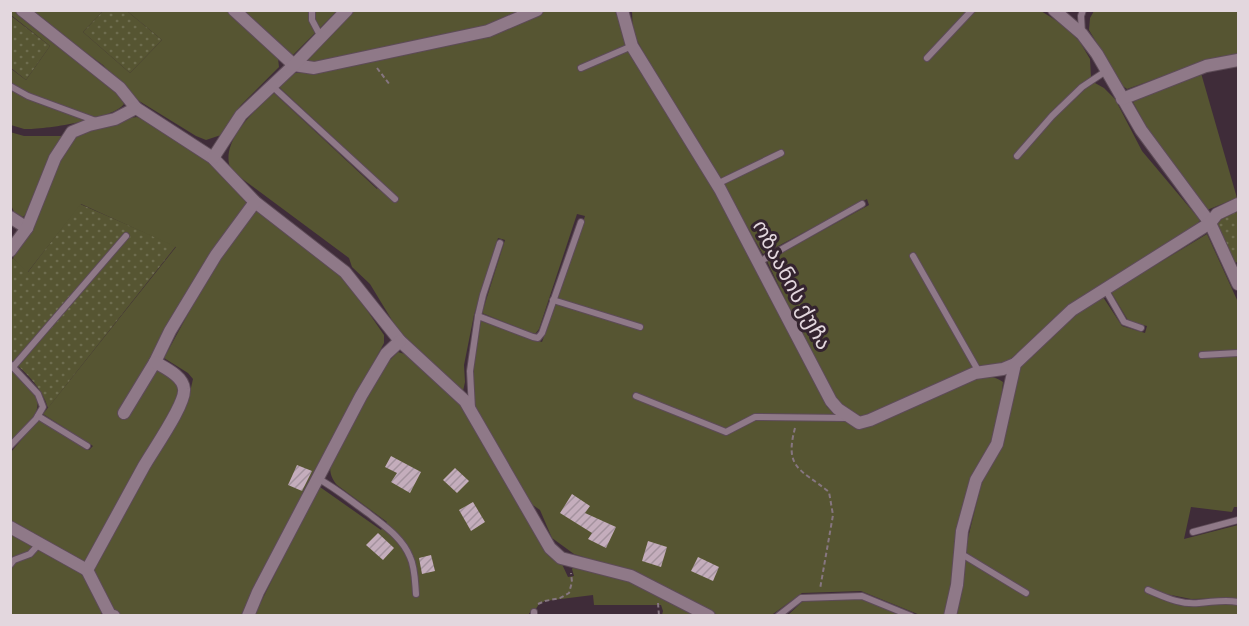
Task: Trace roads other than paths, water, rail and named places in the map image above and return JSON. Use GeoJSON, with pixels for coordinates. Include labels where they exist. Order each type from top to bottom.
{"type":"FeatureCollection","features":[{"type":"Feature","properties":{"kind":"street"},"geometry":{"type":"LineString","coordinates":[[22,10],[120,88],[136,108],[213,158],[255,202],[345,272],[400,341],[465,401],[550,548],[561,558],[631,576],[710,615]]}},
{"type":"Feature","properties":{"kind":"street"},"geometry":{"type":"LineString","coordinates":[[234,10],[294,65],[314,68],[488,31],[537,10]]}},
{"type":"Feature","properties":{"kind":"street"},"geometry":{"type":"LineString","coordinates":[[213,158],[241,116],[347,10]]}},
{"type":"Feature","properties":{"kind":"street","name":"ოზაანის ქუჩა"},"geometry":{"type":"LineString","coordinates":[[622,10],[632,46],[717,184],[831,401],[850,418]]}},
{"type":"Feature","properties":{"kind":"street"},"geometry":{"type":"LineString","coordinates":[[1054,10],[1082,34],[1097,54],[1141,130],[1210,223],[1237,276]]}},
{"type":"Feature","properties":{"kind":"street"},"geometry":{"type":"LineString","coordinates":[[1122,99],[1206,66],[1239,60]]}},
{"type":"Feature","properties":{"kind":"street"},"geometry":{"type":"LineString","coordinates":[[10,251],[27,228],[55,158],[72,132],[115,119],[136,108]]}},
{"type":"Feature","properties":{"kind":"street"},"geometry":{"type":"LineString","coordinates":[[124,413],[216,255],[255,202]]}},
{"type":"Feature","properties":{"kind":"street"},"geometry":{"type":"LineString","coordinates":[[850,418],[859,423],[870,420],[975,373],[1003,369],[1015,364],[1072,310],[1210,223],[1217,214],[1239,204]]}},
{"type":"Feature","properties":{"kind":"street"},"geometry":{"type":"LineString","coordinates":[[10,217],[27,228]]}},
{"type":"Feature","properties":{"kind":"street"},"geometry":{"type":"LineString","coordinates":[[248,615],[317,477],[361,396],[386,354],[400,341]]}},
{"type":"Feature","properties":{"kind":"street"},"geometry":{"type":"LineString","coordinates":[[87,570],[183,398],[185,390],[179,378],[155,362]]}},
{"type":"Feature","properties":{"kind":"street"},"geometry":{"type":"LineString","coordinates":[[950,615],[957,585],[962,531],[976,480],[997,444],[1015,364]]}},
{"type":"Feature","properties":{"kind":"street"},"geometry":{"type":"LineString","coordinates":[[10,527],[87,570],[111,615]]}},
{"type":"Feature","properties":{"kind":"lane"},"geometry":{"type":"LineString","coordinates":[[312,10],[312,20],[321,37]]}},
{"type":"Feature","properties":{"kind":"lane"},"geometry":{"type":"LineString","coordinates":[[927,58],[972,10]]}},
{"type":"Feature","properties":{"kind":"lane"},"geometry":{"type":"LineString","coordinates":[[1082,34],[1083,10]]}},
{"type":"Feature","properties":{"kind":"lane"},"geometry":{"type":"LineString","coordinates":[[581,69],[632,46]]}},
{"type":"Feature","properties":{"kind":"lane"},"geometry":{"type":"LineString","coordinates":[[1017,156],[1052,116],[1082,87],[1106,71]]}},
{"type":"Feature","properties":{"kind":"lane"},"geometry":{"type":"LineString","coordinates":[[10,86],[28,96],[100,122]]}},
{"type":"Feature","properties":{"kind":"lane"},"geometry":{"type":"LineString","coordinates":[[272,86],[395,199]]}},
{"type":"Feature","properties":{"kind":"lane"},"geometry":{"type":"LineString","coordinates":[[717,184],[781,153]]}},
{"type":"Feature","properties":{"kind":"lane"},"geometry":{"type":"LineString","coordinates":[[758,262],[862,204]]}},
{"type":"Feature","properties":{"kind":"lane"},"geometry":{"type":"LineString","coordinates":[[478,316],[538,338],[542,333],[581,222]]}},
{"type":"Feature","properties":{"kind":"lane"},"geometry":{"type":"LineString","coordinates":[[10,446],[36,419],[43,407],[38,394],[12,366],[126,236]]}},
{"type":"Feature","properties":{"kind":"lane"},"geometry":{"type":"LineString","coordinates":[[472,413],[470,371],[478,316],[500,243]]}},
{"type":"Feature","properties":{"kind":"lane"},"geometry":{"type":"LineString","coordinates":[[913,256],[980,372]]}},
{"type":"Feature","properties":{"kind":"lane"},"geometry":{"type":"LineString","coordinates":[[1105,290],[1124,322],[1141,328]]}},
{"type":"Feature","properties":{"kind":"lane"},"geometry":{"type":"LineString","coordinates":[[553,300],[640,327]]}},
{"type":"Feature","properties":{"kind":"lane"},"geometry":{"type":"LineString","coordinates":[[1202,355],[1239,353]]}},
{"type":"Feature","properties":{"kind":"lane"},"geometry":{"type":"LineString","coordinates":[[636,396],[726,432],[755,417],[850,418]]}},
{"type":"Feature","properties":{"kind":"lane"},"geometry":{"type":"LineString","coordinates":[[38,416],[87,446]]}},
{"type":"Feature","properties":{"kind":"lane"},"geometry":{"type":"LineString","coordinates":[[317,477],[336,488],[385,525],[402,542],[411,558],[416,594]]}},
{"type":"Feature","properties":{"kind":"lane"},"geometry":{"type":"LineString","coordinates":[[1193,532],[1239,520]]}},
{"type":"Feature","properties":{"kind":"lane"},"geometry":{"type":"LineString","coordinates":[[10,565],[14,560],[30,554],[39,544]]}},
{"type":"Feature","properties":{"kind":"lane"},"geometry":{"type":"LineString","coordinates":[[960,553],[1026,593]]}},
{"type":"Feature","properties":{"kind":"lane"},"geometry":{"type":"LineString","coordinates":[[1148,590],[1174,602],[1197,604],[1226,600],[1239,602]]}},
{"type":"Feature","properties":{"kind":"lane"},"geometry":{"type":"LineString","coordinates":[[778,615],[801,598],[862,596],[911,615]]}}]}
